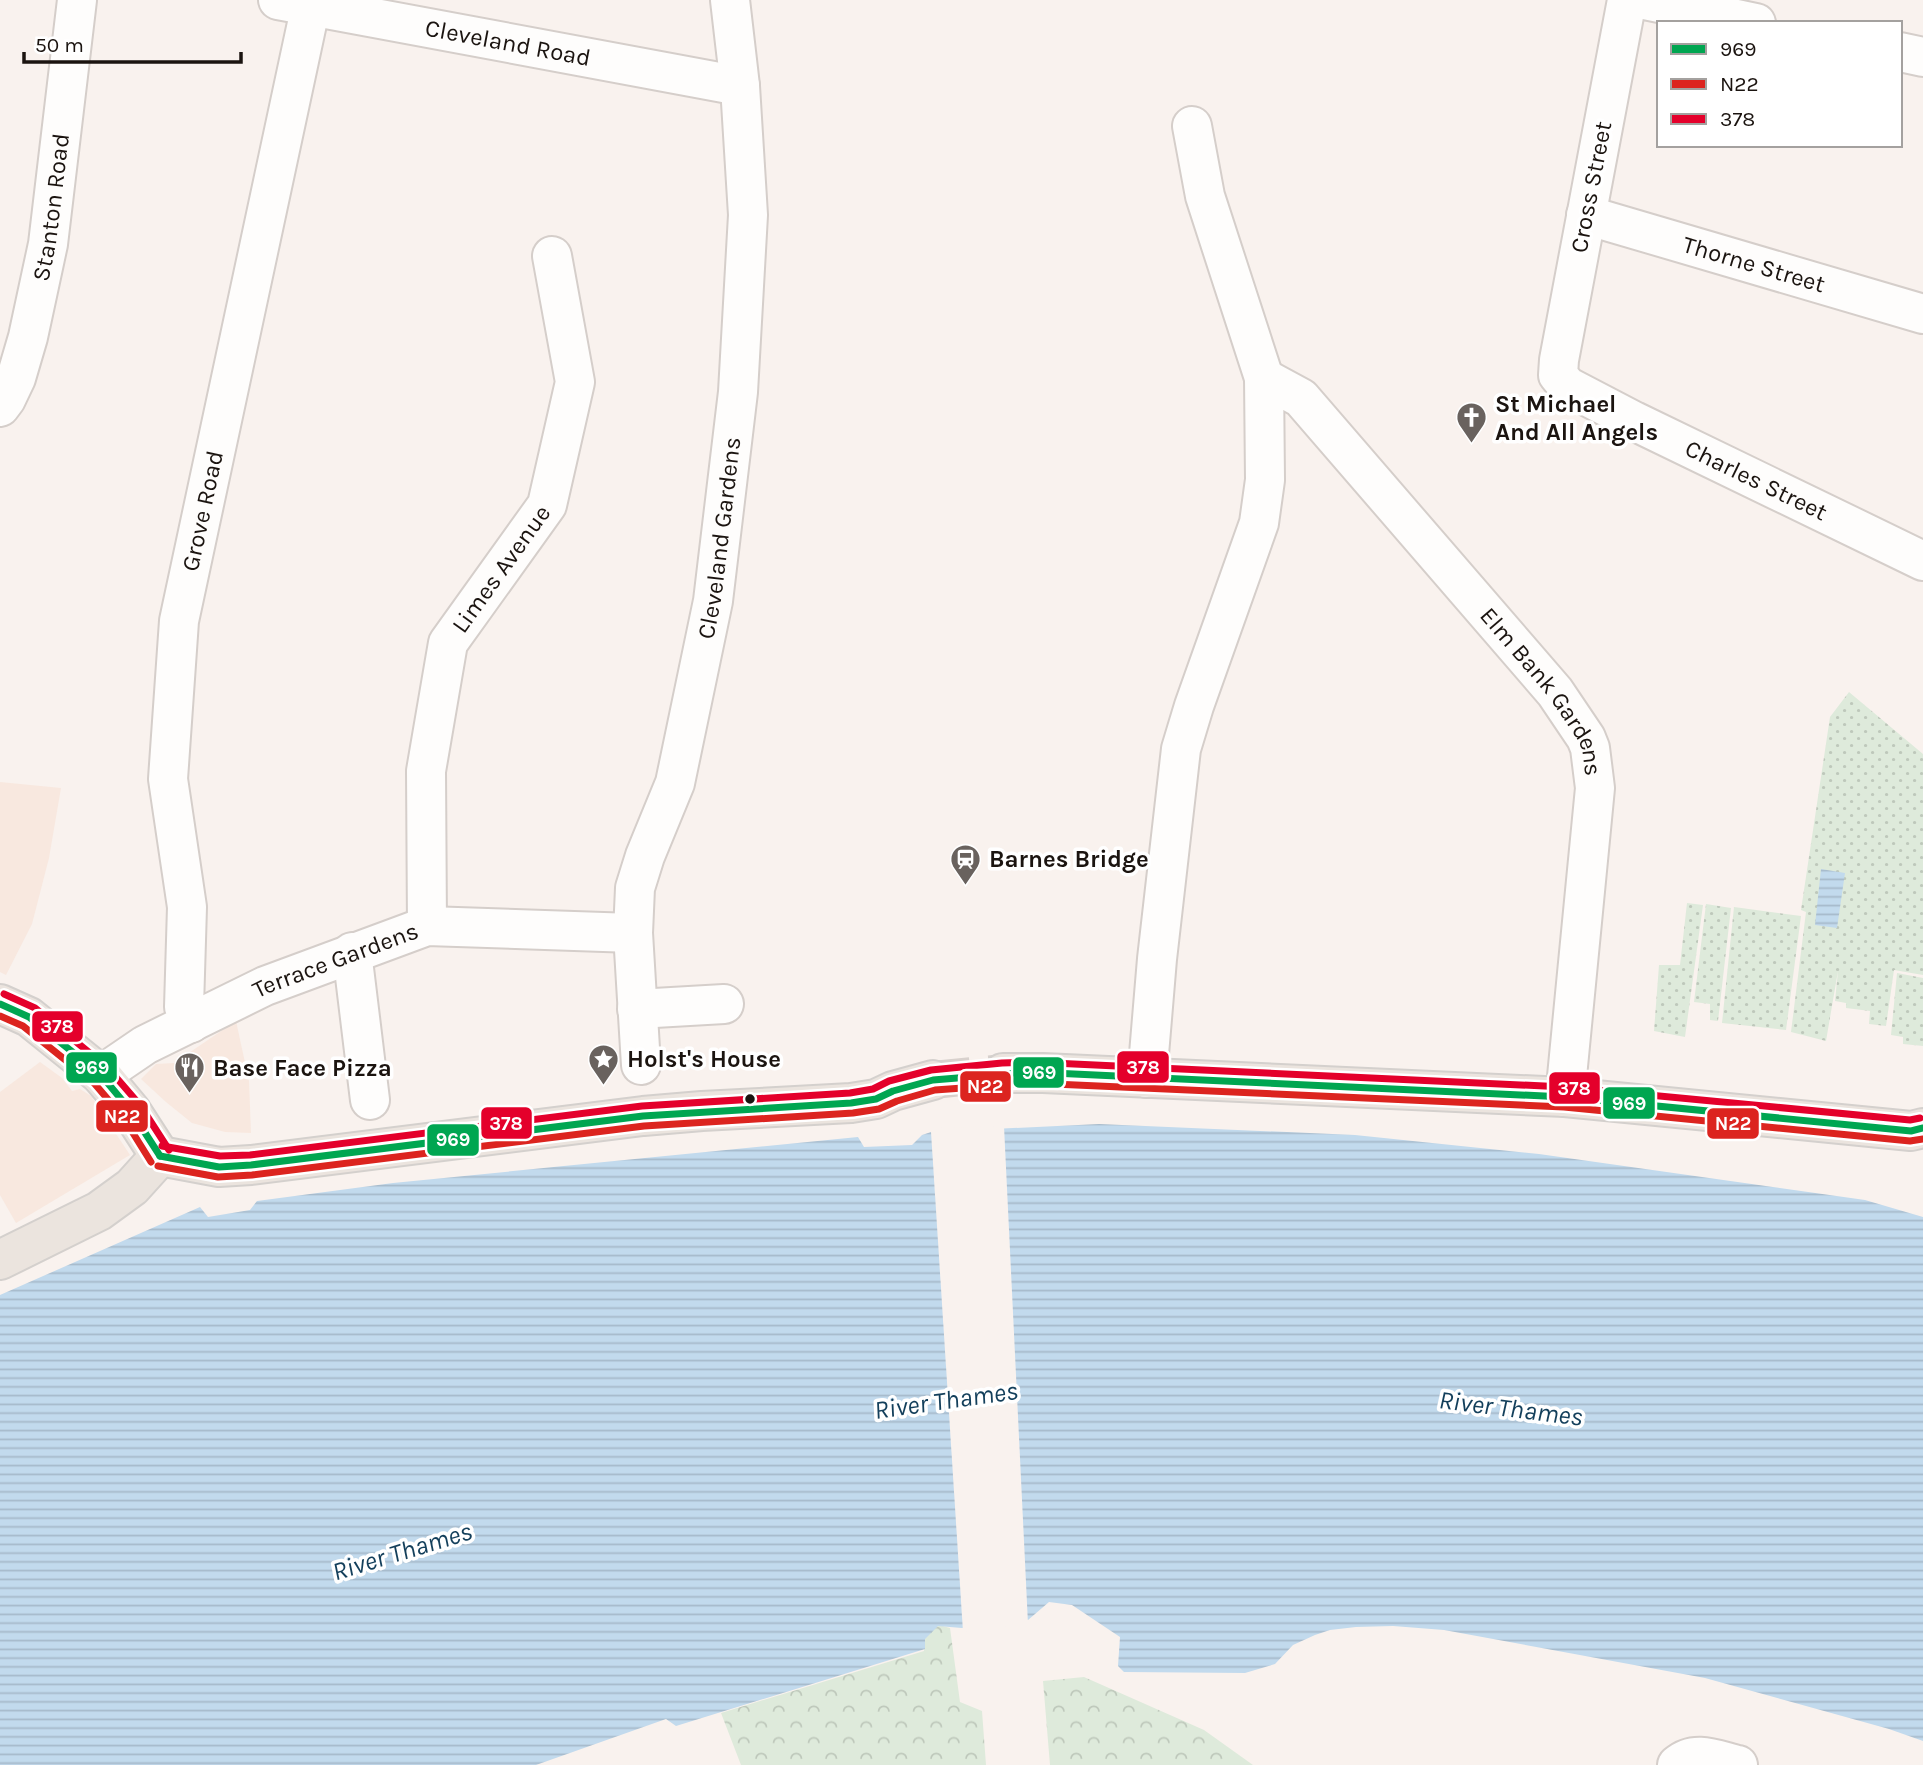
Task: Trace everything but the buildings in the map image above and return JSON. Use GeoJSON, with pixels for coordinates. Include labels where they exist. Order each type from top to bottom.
{"type":"FeatureCollection","features":[{"type":"Feature","properties":{"kind":"main road"},"geometry":{"type":"LineString","coordinates":[[0,1004],[29,1017],[101,1075],[131,1111],[160,1156],[219,1167],[643,1116],[851,1103],[876,1099],[893,1091],[933,1080]]}},
{"type":"Feature","properties":{"kind":"main road"},"geometry":{"type":"LineString","coordinates":[[1003,1073],[1565,1097],[1911,1130],[1923,1128]]}},
{"type":"Feature","properties":{"kind":"main road"},"geometry":{"type":"LineString","coordinates":[[0,1260],[99,1211],[132,1187],[160,1156]]}},
{"type":"Feature","properties":{"kind":"street","name":"Stanton Road"},"geometry":{"type":"LineString","coordinates":[[0,407],[16,378],[48,244],[76,0]]}},
{"type":"Feature","properties":{"kind":"street","name":"Cleveland Gardens"},"geometry":{"type":"LineString","coordinates":[[641,1065],[633,933],[635,888],[675,783],[713,601],[738,392],[748,215],[740,86],[730,0]]}},
{"type":"Feature","properties":{"kind":"street","name":"Cross Street"},"geometry":{"type":"LineString","coordinates":[[1558,375],[1627,0]]}},
{"type":"Feature","properties":{"kind":"street"},"geometry":{"type":"LineString","coordinates":[[1644,0],[1746,21]]}},
{"type":"Feature","properties":{"kind":"street","name":"Cleveland Road"},"geometry":{"type":"LineString","coordinates":[[301,2],[740,86]]}},
{"type":"Feature","properties":{"kind":"street","name":"Grove Road"},"geometry":{"type":"LineString","coordinates":[[191,1023],[184,1007],[187,907],[168,779],[179,621],[301,2]]}},
{"type":"Feature","properties":{"kind":"street"},"geometry":{"type":"LineString","coordinates":[[1902,52],[1923,57]]}},
{"type":"Feature","properties":{"kind":"street"},"geometry":{"type":"LineString","coordinates":[[1147,1078],[1157,959],[1181,749],[1259,523],[1265,480],[1264,377],[1205,196],[1192,127]]}},
{"type":"Feature","properties":{"kind":"street","name":"Thorne Street"},"geometry":{"type":"LineString","coordinates":[[1586,215],[1923,314]]}},
{"type":"Feature","properties":{"kind":"street","name":"Limes Avenue"},"geometry":{"type":"LineString","coordinates":[[427,926],[426,771],[448,643],[547,505],[575,382],[552,256]]}},
{"type":"Feature","properties":{"kind":"street","name":"Charles Street"},"geometry":{"type":"LineString","coordinates":[[1558,375],[1567,386],[1634,421],[1923,561]]}},
{"type":"Feature","properties":{"kind":"street","name":"Elm Bank Gardens"},"geometry":{"type":"LineString","coordinates":[[1264,377],[1301,398],[1555,692],[1586,738],[1590,748],[1595,788],[1565,1097]]}},
{"type":"Feature","properties":{"kind":"street","name":"Terrace Gardens"},"geometry":{"type":"LineString","coordinates":[[101,1075],[145,1045],[265,986],[427,926],[633,933]]}},
{"type":"Feature","properties":{"kind":"street"},"geometry":{"type":"LineString","coordinates":[[352,952],[370,1100]]}},
{"type":"Feature","properties":{"kind":"street"},"geometry":{"type":"LineString","coordinates":[[637,1010],[724,1004]]}},
{"type":"Feature","properties":{"kind":"street"},"geometry":{"type":"LineString","coordinates":[[1677,1765],[1695,1755],[1738,1765]]}},
{"type":"Feature","properties":{"kind":"shaded area"},"geometry":{"type":"Polygon","coordinates":[[[0,782],[61,788],[49,858],[32,924],[6,975],[0,972],[0,782]]]}},
{"type":"Feature","properties":{"kind":"shaded area"},"geometry":{"type":"Polygon","coordinates":[[[236,1021],[249,1081],[251,1133],[225,1132],[192,1123],[141,1079],[156,1064],[174,1063],[236,1021]]]}},
{"type":"Feature","properties":{"kind":"shaded area"},"geometry":{"type":"Polygon","coordinates":[[[40,1062],[62,1078],[72,1091],[80,1089],[91,1096],[130,1155],[16,1223],[0,1195],[0,1092],[40,1062]]]}},
{"type":"Feature","properties":{"kind":"green space"},"geometry":{"type":"Polygon","coordinates":[[[1849,692],[1923,754],[1923,975],[1894,970],[1886,1026],[1869,1024],[1870,1011],[1846,1008],[1846,1003],[1835,1001],[1838,971],[1826,1041],[1791,1032],[1806,912],[1801,910],[1830,717],[1849,692]]]}},
{"type":"Feature","properties":{"kind":"green space"},"geometry":{"type":"Polygon","coordinates":[[[1687,903],[1703,905],[1685,1037],[1654,1031],[1659,965],[1680,965],[1687,903]]]}},
{"type":"Feature","properties":{"kind":"green space"},"geometry":{"type":"Polygon","coordinates":[[[1706,904],[1731,908],[1718,1021],[1710,1020],[1710,1004],[1694,1002],[1706,904]]]}},
{"type":"Feature","properties":{"kind":"green space"},"geometry":{"type":"Polygon","coordinates":[[[1734,907],[1801,916],[1786,1030],[1722,1023],[1734,907]]]}},
{"type":"Feature","properties":{"kind":"green space"},"geometry":{"type":"Polygon","coordinates":[[[1897,973],[1923,978],[1923,1046],[1903,1044],[1903,1037],[1891,1035],[1897,973]]]}},
{"type":"Feature","properties":{"kind":"green space"},"geometry":{"type":"Polygon","coordinates":[[[939,1625],[950,1628],[960,1702],[982,1711],[986,1765],[741,1765],[721,1713],[924,1651],[925,1637],[939,1625]]]}},
{"type":"Feature","properties":{"kind":"green space"},"geometry":{"type":"Polygon","coordinates":[[[1084,1677],[1204,1730],[1253,1765],[1050,1765],[1043,1681],[1084,1677]]]}},
{"type":"Feature","properties":{"kind":"water"},"geometry":{"type":"Polygon","coordinates":[[[1821,869],[1845,873],[1837,928],[1815,925],[1821,869]]]}},
{"type":"Feature","properties":{"kind":"water","name":"River Thames"},"geometry":{"type":"Polygon","coordinates":[[[1099,1124],[1355,1135],[1539,1154],[1865,1200],[1923,1217],[1923,1741],[1705,1678],[1444,1630],[1393,1626],[1330,1630],[1293,1645],[1275,1664],[1245,1673],[1124,1672],[1118,1666],[1120,1637],[1072,1605],[1049,1602],[1028,1620],[962,1628],[938,1626],[925,1639],[925,1649],[676,1726],[666,1719],[536,1765],[0,1765],[0,1295],[200,1207],[208,1217],[250,1210],[257,1201],[393,1183],[858,1137],[864,1147],[912,1145],[922,1135],[931,1132],[1099,1124]]]}},
{"type":"Feature","properties":{"kind":"pier"},"geometry":{"type":"Polygon","coordinates":[[[1004,1126],[1028,1624],[963,1632],[931,1128],[1004,1126]]]}},
{"type":"Feature","properties":{"kind":"tunnel"},"geometry":{"type":"LineString","coordinates":[[933,1080],[1003,1073]]}},
{"type":"Feature","properties":{"kind":"transit line","name":"378"},"geometry":{"type":"LineString","coordinates":[[4,994],[35,1008],[108,1068],[140,1105],[169,1150]]}},
{"type":"Feature","properties":{"kind":"transit line","name":"969"},"geometry":{"type":"LineString","coordinates":[[0,1004],[29,1017],[101,1075],[131,1111],[160,1156]]}},
{"type":"Feature","properties":{"kind":"transit line","name":"N22"},"geometry":{"type":"LineString","coordinates":[[0,1016],[23,1026],[94,1083],[123,1117],[151,1162]]}},
{"type":"Feature","properties":{"kind":"transit line","name":"378"},"geometry":{"type":"LineString","coordinates":[[162,1146],[220,1156],[250,1155],[642,1106],[850,1093],[873,1089],[889,1081],[931,1070],[1031,1062],[1565,1087],[1910,1120],[1920,1118]]}},
{"type":"Feature","properties":{"kind":"transit line","name":"969"},"geometry":{"type":"LineString","coordinates":[[160,1156],[219,1167],[251,1165],[643,1116],[851,1103],[876,1099],[893,1091],[933,1080],[1031,1072],[1565,1097],[1911,1131],[1923,1128]]}},
{"type":"Feature","properties":{"kind":"transit line","name":"N22"},"geometry":{"type":"LineString","coordinates":[[158,1166],[218,1177],[252,1175],[644,1126],[853,1113],[879,1109],[935,1090],[1031,1083],[1564,1107],[1910,1141],[1923,1139]]}},
{"type":"Feature","properties":{"kind":"place","name":"St Michael And All Angels"},"geometry":{"type":"Point","coordinates":[1472,445]}},
{"type":"Feature","properties":{"kind":"place","name":"Barnes Bridge"},"geometry":{"type":"Point","coordinates":[966,886]}},
{"type":"Feature","properties":{"kind":"place","name":"Holst's House"},"geometry":{"type":"Point","coordinates":[604,1086]}},
{"type":"Feature","properties":{"kind":"place","name":"Base Face Pizza"},"geometry":{"type":"Point","coordinates":[190,1095]}}]}
